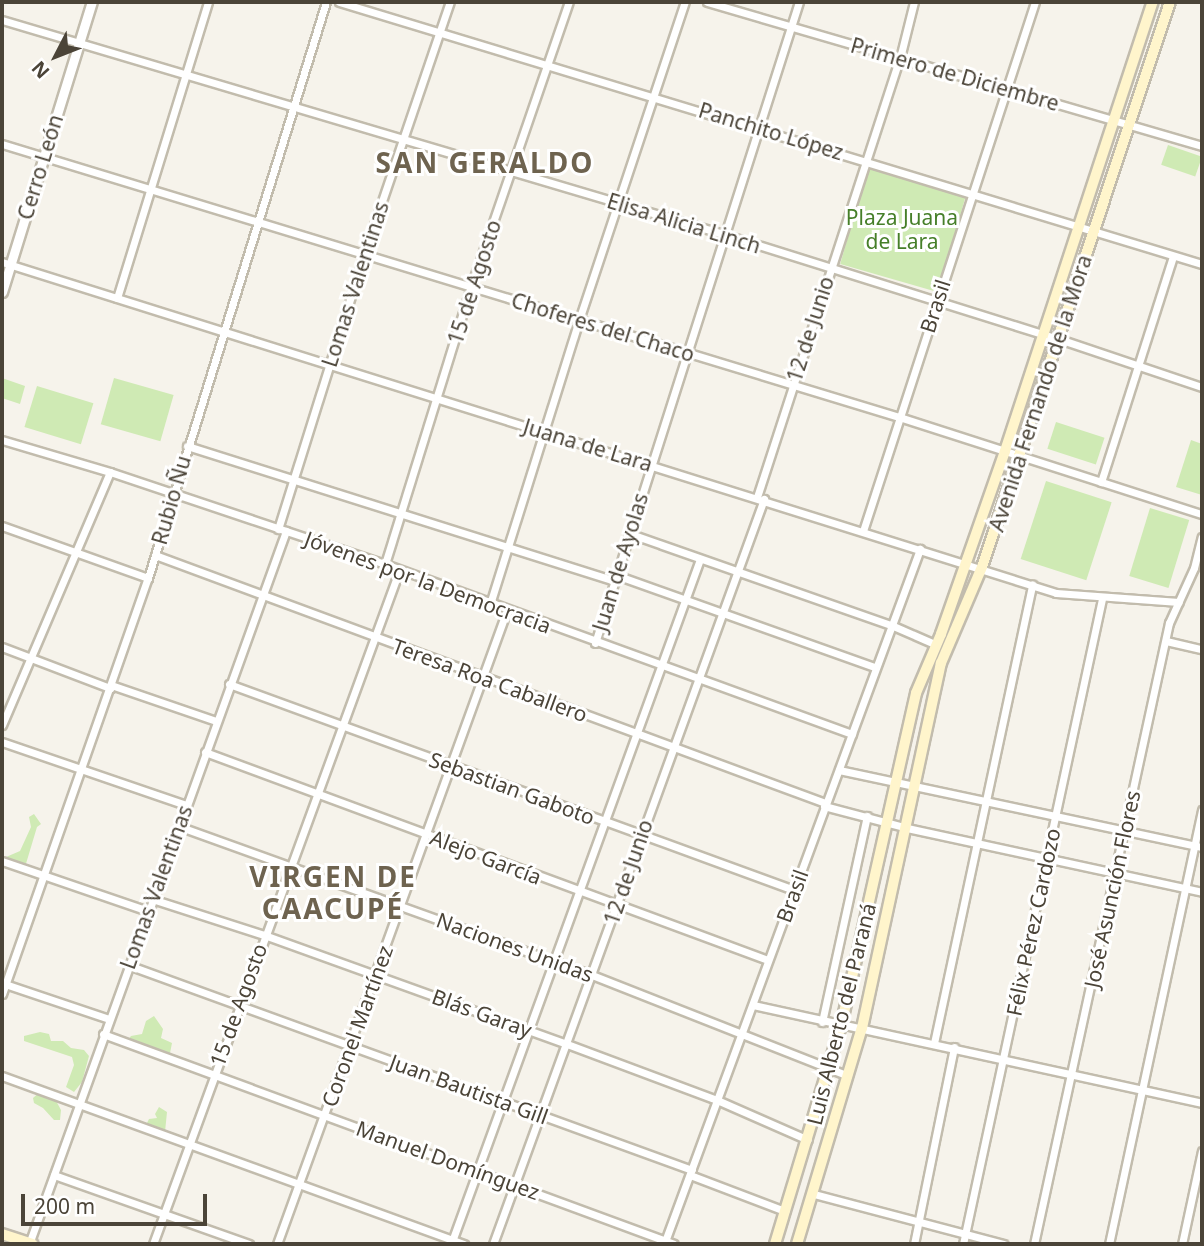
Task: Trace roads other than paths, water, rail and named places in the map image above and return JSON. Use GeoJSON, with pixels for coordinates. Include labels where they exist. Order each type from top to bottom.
{"type":"FeatureCollection","features":[{"type":"Feature","properties":{"kind":"main road","name":"Avenida Fernando de la Mora"},"geometry":{"type":"LineString","coordinates":[[897,781],[916,693],[937,645],[1005,451],[1041,334],[1153,2]]}},
{"type":"Feature","properties":{"kind":"main road","name":"Avenida Fernando de la Mora"},"geometry":{"type":"LineString","coordinates":[[797,1244],[814,1195],[862,1028],[941,663],[982,567],[1021,455],[1170,2]]}},
{"type":"Feature","properties":{"kind":"main road","name":"Luis Alberto del Paraná"},"geometry":{"type":"LineString","coordinates":[[775,1244],[841,1026],[897,781]]}},
{"type":"Feature","properties":{"kind":"main road"},"geometry":{"type":"LineString","coordinates":[[2,1234],[30,1244]]}},
{"type":"Feature","properties":{"kind":"street","name":"Cerro León"},"geometry":{"type":"LineString","coordinates":[[2,292],[6,263],[92,2]]}},
{"type":"Feature","properties":{"kind":"street"},"geometry":{"type":"LineString","coordinates":[[117,298],[208,2]]}},
{"type":"Feature","properties":{"kind":"street","name":"Rubio Ñu"},"geometry":{"type":"LineString","coordinates":[[2,993],[148,578],[326,2]]}},
{"type":"Feature","properties":{"kind":"street","name":"Panchito López"},"geometry":{"type":"LineString","coordinates":[[339,2],[654,95],[1202,264]]}},
{"type":"Feature","properties":{"kind":"street","name":"Lomas Valentinas"},"geometry":{"type":"LineString","coordinates":[[30,1244],[108,1019],[262,595],[329,364],[450,2]]}},
{"type":"Feature","properties":{"kind":"street","name":"15 de Agosto"},"geometry":{"type":"LineString","coordinates":[[385,564],[471,286],[569,2]]}},
{"type":"Feature","properties":{"kind":"street"},"geometry":{"type":"LineString","coordinates":[[490,604],[579,320],[685,2]]}},
{"type":"Feature","properties":{"kind":"street","name":"Primero de Diciembre"},"geometry":{"type":"LineString","coordinates":[[707,2],[1202,146]]}},
{"type":"Feature","properties":{"kind":"street","name":"Juan de Ayolas"},"geometry":{"type":"LineString","coordinates":[[595,643],[685,353],[799,2]]}},
{"type":"Feature","properties":{"kind":"street","name":"12 de Junio"},"geometry":{"type":"LineString","coordinates":[[493,1244],[737,572],[792,386],[900,58],[914,2]]}},
{"type":"Feature","properties":{"kind":"street","name":"Brasil"},"geometry":{"type":"LineString","coordinates":[[863,531],[1035,2]]}},
{"type":"Feature","properties":{"kind":"street","name":"Elisa Alicia Linch"},"geometry":{"type":"LineString","coordinates":[[2,20],[723,234],[937,300],[1202,387]]}},
{"type":"Feature","properties":{"kind":"street","name":"Choferes del Chaco"},"geometry":{"type":"LineString","coordinates":[[2,144],[899,417],[1202,514]]}},
{"type":"Feature","properties":{"kind":"street"},"geometry":{"type":"LineString","coordinates":[[1101,482],[1173,256]]}},
{"type":"Feature","properties":{"kind":"street","name":"Juana de Lara"},"geometry":{"type":"LineString","coordinates":[[6,263],[1063,594],[1102,599],[1179,602]]}},
{"type":"Feature","properties":{"kind":"street","name":"Jóvenes por la Democracia"},"geometry":{"type":"LineString","coordinates":[[2,440],[110,471],[385,564],[595,643],[852,734]]}},
{"type":"Feature","properties":{"kind":"street"},"geometry":{"type":"LineString","coordinates":[[187,446],[507,547],[686,598],[876,667]]}},
{"type":"Feature","properties":{"kind":"street"},"geometry":{"type":"LineString","coordinates":[[2,725],[110,471]]}},
{"type":"Feature","properties":{"kind":"street"},"geometry":{"type":"LineString","coordinates":[[2,526],[148,578]]}},
{"type":"Feature","properties":{"kind":"street"},"geometry":{"type":"LineString","coordinates":[[628,533],[891,625],[937,645]]}},
{"type":"Feature","properties":{"kind":"street","name":"José Asunción Flores"},"geometry":{"type":"LineString","coordinates":[[1034,1244],[1169,623],[1202,537]]}},
{"type":"Feature","properties":{"kind":"street","name":"Brasil"},"geometry":{"type":"LineString","coordinates":[[665,1243],[824,804],[920,549]]}},
{"type":"Feature","properties":{"kind":"street","name":"Teresa Roa Caballero"},"geometry":{"type":"LineString","coordinates":[[155,555],[824,804],[907,828],[1202,892]]}},
{"type":"Feature","properties":{"kind":"street","name":"12 de Junio"},"geometry":{"type":"LineString","coordinates":[[452,1242],[700,559]]}},
{"type":"Feature","properties":{"kind":"street","name":"15 de Agosto"},"geometry":{"type":"LineString","coordinates":[[153,1244],[399,570]]}},
{"type":"Feature","properties":{"kind":"street"},"geometry":{"type":"LineString","coordinates":[[934,1043],[1032,584]]}},
{"type":"Feature","properties":{"kind":"street","name":"Félix Pérez Cardozo"},"geometry":{"type":"LineString","coordinates":[[963,1244],[1102,599]]}},
{"type":"Feature","properties":{"kind":"street","name":"Coronel Martínez"},"geometry":{"type":"LineString","coordinates":[[277,1244],[507,610]]}},
{"type":"Feature","properties":{"kind":"street"},"geometry":{"type":"LineString","coordinates":[[1166,641],[1202,649]]}},
{"type":"Feature","properties":{"kind":"street"},"geometry":{"type":"LineString","coordinates":[[2,647],[216,722]]}},
{"type":"Feature","properties":{"kind":"street","name":"Sebastian Gaboto"},"geometry":{"type":"LineString","coordinates":[[229,684],[794,890]]}},
{"type":"Feature","properties":{"kind":"street"},"geometry":{"type":"LineString","coordinates":[[2,742],[186,805]]}},
{"type":"Feature","properties":{"kind":"street","name":"Alejo García"},"geometry":{"type":"LineString","coordinates":[[205,752],[768,960]]}},
{"type":"Feature","properties":{"kind":"street"},"geometry":{"type":"LineString","coordinates":[[839,770],[1198,846]]}},
{"type":"Feature","properties":{"kind":"street"},"geometry":{"type":"LineString","coordinates":[[1109,1244],[1186,888],[1198,846],[1202,810]]}},
{"type":"Feature","properties":{"kind":"street"},"geometry":{"type":"LineString","coordinates":[[822,1022],[867,816]]}},
{"type":"Feature","properties":{"kind":"street","name":"Naciones Unidas"},"geometry":{"type":"LineString","coordinates":[[178,826],[555,961],[848,1076]]}},
{"type":"Feature","properties":{"kind":"street"},"geometry":{"type":"LineString","coordinates":[[2,861],[148,911]]}},
{"type":"Feature","properties":{"kind":"street","name":"Blás Garay"},"geometry":{"type":"LineString","coordinates":[[152,899],[264,935],[529,1030],[717,1100],[808,1140]]}},
{"type":"Feature","properties":{"kind":"street","name":"Juan Bautista Gill"},"geometry":{"type":"LineString","coordinates":[[128,965],[540,1114],[785,1210]]}},
{"type":"Feature","properties":{"kind":"street"},"geometry":{"type":"LineString","coordinates":[[4,983],[108,1019]]}},
{"type":"Feature","properties":{"kind":"street"},"geometry":{"type":"LineString","coordinates":[[753,1005],[1202,1103]]}},
{"type":"Feature","properties":{"kind":"street","name":"Manuel Domínguez"},"geometry":{"type":"LineString","coordinates":[[103,1034],[478,1170],[665,1243],[674,1244]]}},
{"type":"Feature","properties":{"kind":"street"},"geometry":{"type":"LineString","coordinates":[[914,1244],[954,1047]]}},
{"type":"Feature","properties":{"kind":"street"},"geometry":{"type":"LineString","coordinates":[[2,1076],[300,1183],[452,1242],[464,1244]]}},
{"type":"Feature","properties":{"kind":"street"},"geometry":{"type":"LineString","coordinates":[[1182,1244],[1202,1151]]}},
{"type":"Feature","properties":{"kind":"street"},"geometry":{"type":"LineString","coordinates":[[54,1175],[249,1244]]}},
{"type":"Feature","properties":{"kind":"street"},"geometry":{"type":"LineString","coordinates":[[814,1195],[1003,1244]]}},
{"type":"Feature","properties":{"kind":"district","name":"SAN GERALDO"},"geometry":{"type":"Point","coordinates":[485,162]}},
{"type":"Feature","properties":{"kind":"district","name":"VIRGEN DE CAACUPÉ"},"geometry":{"type":"Point","coordinates":[333,892]}},
{"type":"Feature","properties":{"kind":"park label","name":"Plaza Juana de Lara"},"geometry":{"type":"Point","coordinates":[902,229]}}]}
